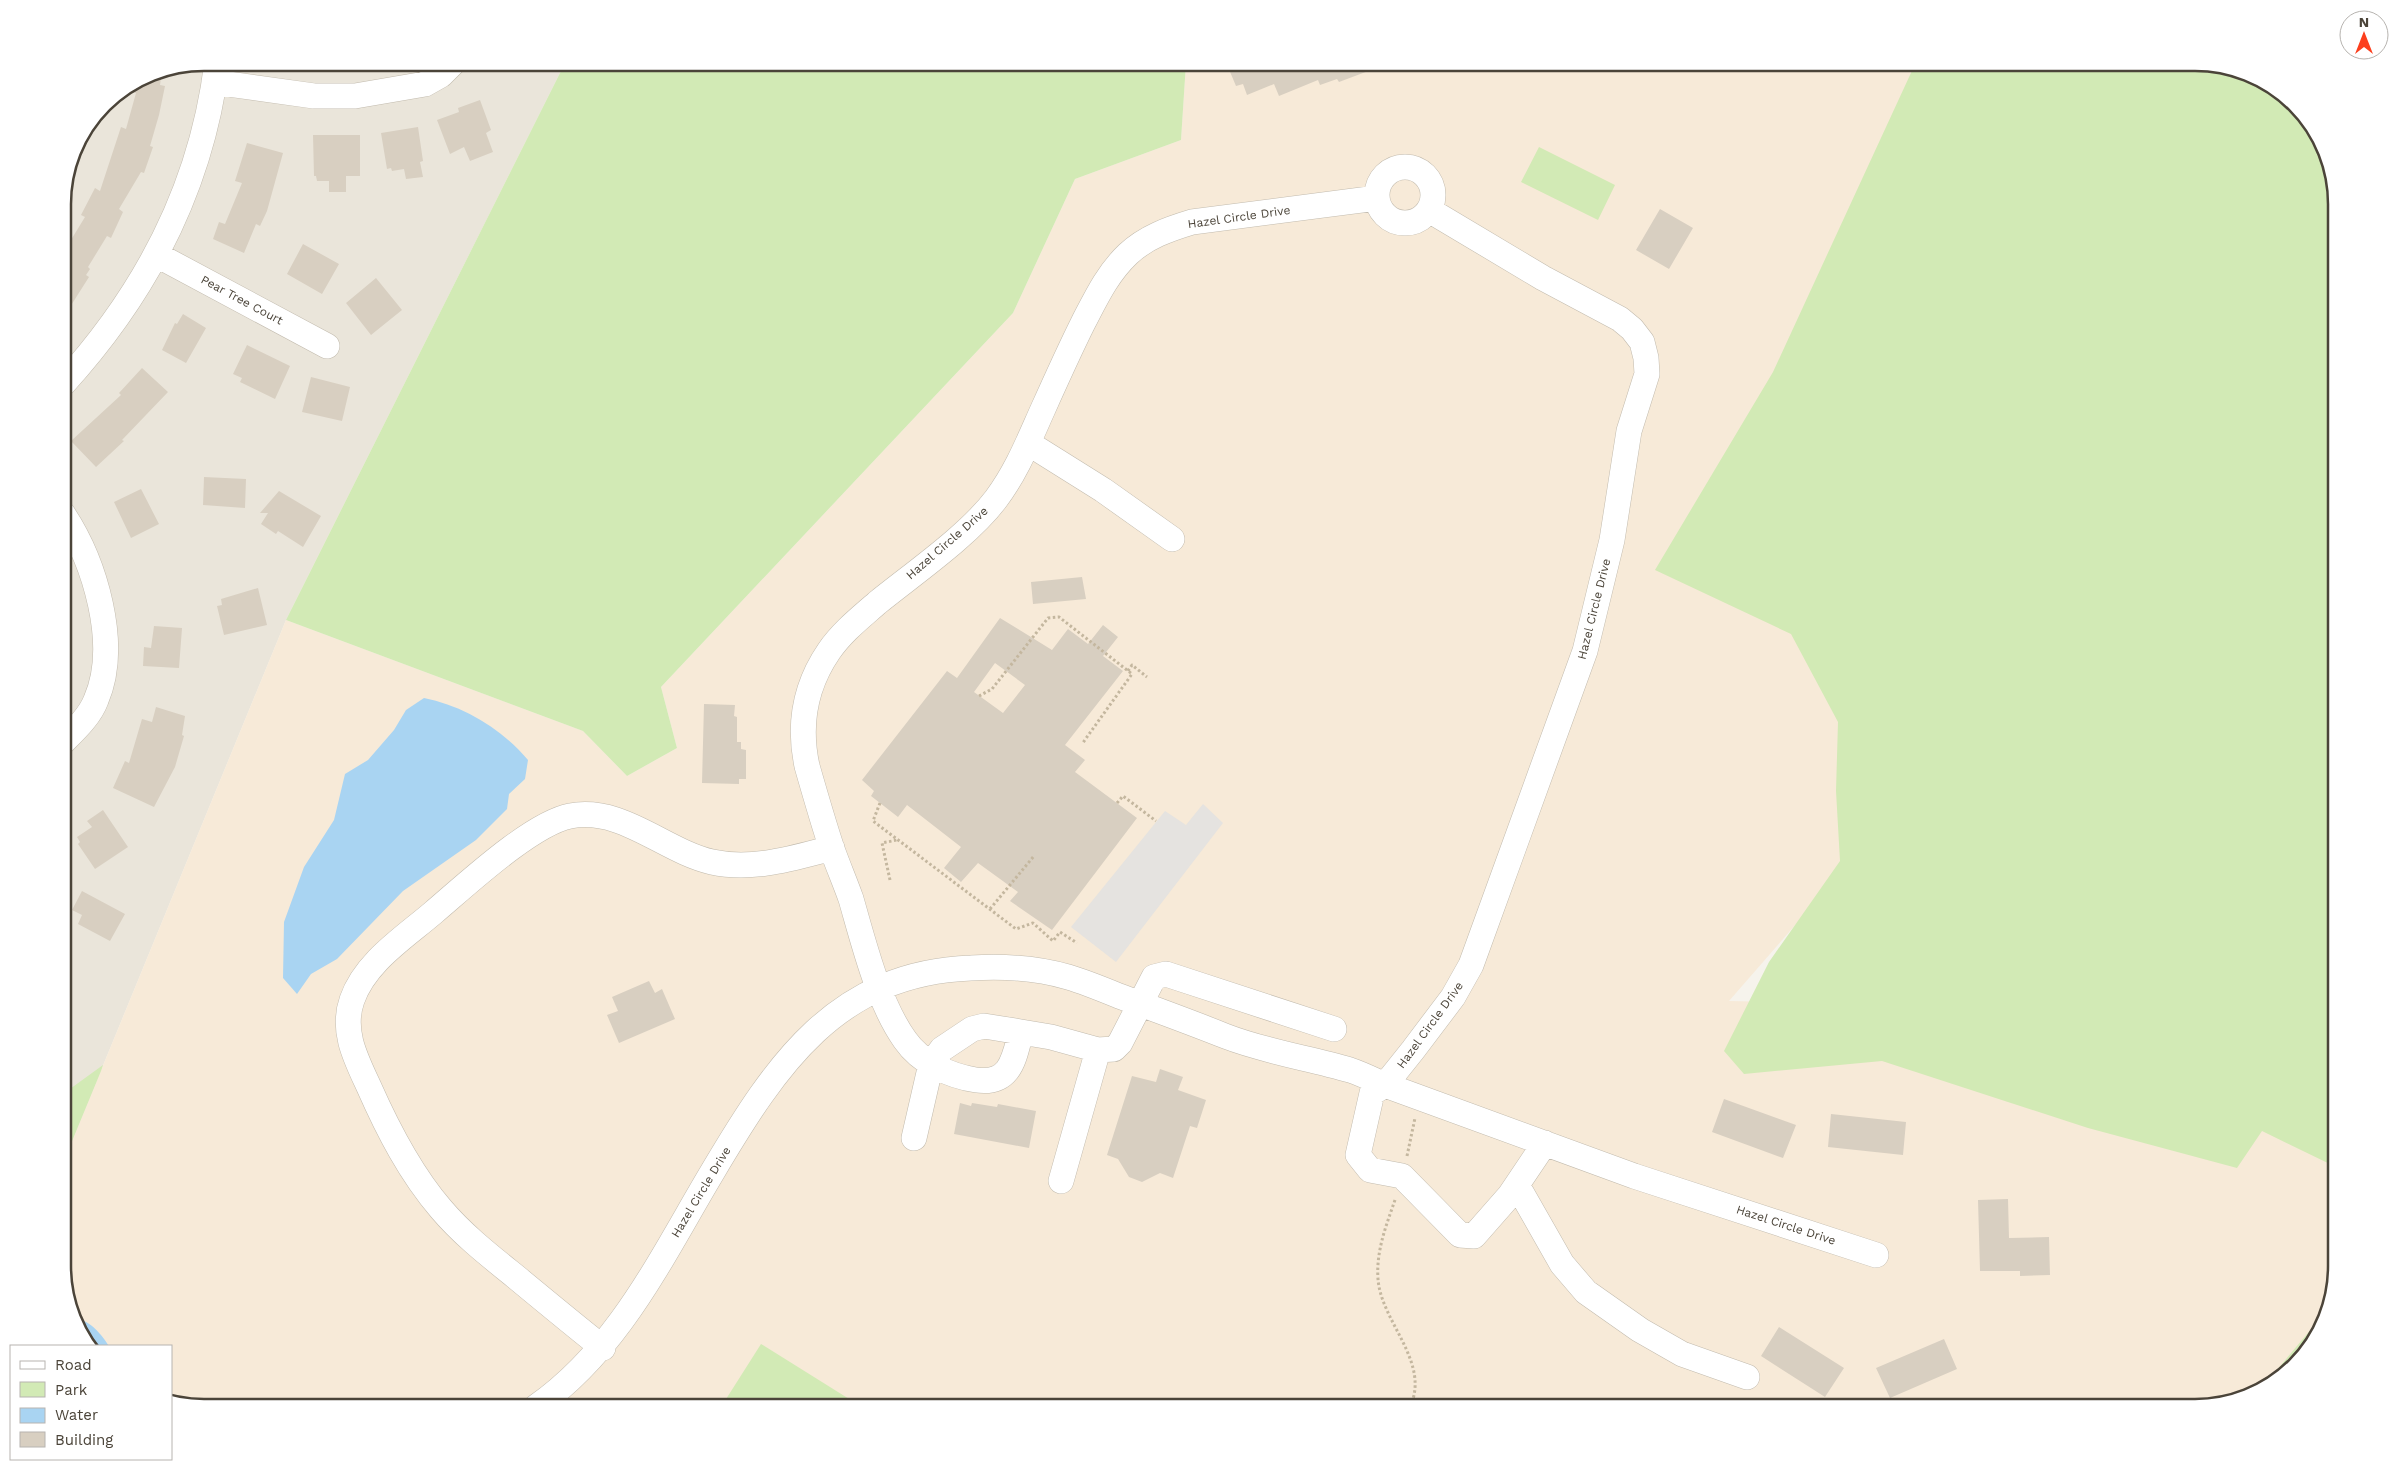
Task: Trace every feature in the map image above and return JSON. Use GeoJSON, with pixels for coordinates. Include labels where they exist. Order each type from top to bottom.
{"type":"FeatureCollection","features":[{"type":"Feature","properties":{"kind":"street"},"geometry":{"type":"LineString","coordinates":[[72,374],[97,346],[118,318],[157,255],[180,205],[198,154],[216,72],[314,96],[355,96],[424,84],[444,72]]}},
{"type":"Feature","properties":{"kind":"street"},"geometry":{"type":"LineString","coordinates":[[1396,168],[1415,168],[1423,173],[1432,186],[1432,203],[1429,210],[1416,221],[1399,222],[1384,214],[1377,198],[1381,180],[1396,168]]}},
{"type":"Feature","properties":{"kind":"street","name":"Hazel Circle Drive"},"geometry":{"type":"LineString","coordinates":[[878,987],[846,885],[832,848],[803,747],[802,723],[805,704],[815,675],[830,650],[848,628],[974,523],[996,499],[1017,467],[1061,368],[1103,284],[1129,253],[1150,238],[1168,229],[1192,222],[1377,198]]}},
{"type":"Feature","properties":{"kind":"street","name":"Hazel Circle Drive"},"geometry":{"type":"LineString","coordinates":[[1385,1085],[1453,998],[1472,965],[1585,650],[1612,540],[1629,431],[1647,374],[1642,342],[1632,329],[1620,319],[1544,278],[1429,210]]}},
{"type":"Feature","properties":{"kind":"street","name":"Pear Tree Court"},"geometry":{"type":"LineString","coordinates":[[157,255],[327,346]]}},
{"type":"Feature","properties":{"kind":"street"},"geometry":{"type":"LineString","coordinates":[[1028,444],[1103,490],[1172,539]]}},
{"type":"Feature","properties":{"kind":"street"},"geometry":{"type":"LineString","coordinates":[[72,531],[84,554],[98,592],[104,620],[105,649],[102,678],[96,701],[80,725],[72,733]]}},
{"type":"Feature","properties":{"kind":"street"},"geometry":{"type":"LineString","coordinates":[[603,1348],[478,1246],[441,1209],[420,1182],[385,1123],[353,1052],[348,1018],[356,989],[369,970],[465,885],[530,835],[557,820],[588,814],[609,816],[687,854],[712,862],[738,866],[765,864],[832,848]]}},
{"type":"Feature","properties":{"kind":"street","name":"Hazel Circle Drive"},"geometry":{"type":"LineString","coordinates":[[547,1399],[584,1369],[603,1348],[625,1318],[726,1148],[770,1080],[795,1050],[824,1023],[878,987],[954,968],[991,966],[1038,970],[1069,977],[1234,1039],[1353,1071],[1420,1098],[1644,1179],[1876,1254]]}},
{"type":"Feature","properties":{"kind":"street"},"geometry":{"type":"LineString","coordinates":[[914,1138],[932,1064],[942,1049],[972,1030],[984,1026],[1051,1037],[1098,1050],[1114,1049],[1120,1043],[1154,976],[1166,974],[1334,1030]]}},
{"type":"Feature","properties":{"kind":"street"},"geometry":{"type":"LineString","coordinates":[[878,987],[905,1040],[916,1053],[955,1076],[981,1081],[992,1080],[1007,1071],[1014,1061],[1021,1032]]}},
{"type":"Feature","properties":{"kind":"street"},"geometry":{"type":"LineString","coordinates":[[1288,1055],[1300,1018]]}},
{"type":"Feature","properties":{"kind":"street"},"geometry":{"type":"LineString","coordinates":[[1060,1181],[1098,1050]]}},
{"type":"Feature","properties":{"kind":"street"},"geometry":{"type":"LineString","coordinates":[[1385,1085],[1372,1093],[1358,1155],[1370,1170],[1402,1176],[1460,1234],[1474,1236],[1517,1185],[1544,1143]]}},
{"type":"Feature","properties":{"kind":"street"},"geometry":{"type":"LineString","coordinates":[[1517,1185],[1562,1264],[1586,1292],[1640,1330],[1682,1354],[1747,1377]]}},
{"type":"Feature","properties":{"kind":"path"},"geometry":{"type":"LineString","coordinates":[[979,696],[992,690],[1048,618],[1059,617],[1132,674],[1082,744]]}},
{"type":"Feature","properties":{"kind":"path"},"geometry":{"type":"LineString","coordinates":[[1128,670],[1132,664],[1147,677]]}},
{"type":"Feature","properties":{"kind":"path"},"geometry":{"type":"LineString","coordinates":[[1117,803],[1123,796],[1156,821]]}},
{"type":"Feature","properties":{"kind":"path"},"geometry":{"type":"LineString","coordinates":[[880,803],[873,821],[1016,928],[1033,923],[1053,941],[1060,932],[1077,943]]}},
{"type":"Feature","properties":{"kind":"path"},"geometry":{"type":"LineString","coordinates":[[890,880],[882,843],[898,840]]}},
{"type":"Feature","properties":{"kind":"path"},"geometry":{"type":"LineString","coordinates":[[990,909],[1034,856]]}},
{"type":"Feature","properties":{"kind":"path"},"geometry":{"type":"LineString","coordinates":[[1411,1399],[1414,1380],[1409,1355],[1388,1310],[1378,1282],[1379,1248],[1402,1176],[1420,1098]]}},
{"type":"Feature","properties":{"kind":"shaded area"},"geometry":{"type":"Polygon","coordinates":[[[2001,71],[1864,846],[1729,1001],[1888,1004],[2328,1102],[2327,1283],[2318,1317],[2300,1347],[2289,1360],[2276,1371],[2246,1389],[2212,1398],[2195,1399],[204,1399],[172,1394],[172,1345],[98,1345],[85,1325],[78,1309],[74,1292],[72,1275],[72,1141],[286,620],[583,731],[627,776],[677,748],[661,687],[1013,313],[1075,179],[1181,140],[1185,72],[2001,71]]]}},
{"type":"Feature","properties":{"kind":"shaded area"},"geometry":{"type":"Polygon","coordinates":[[[195,72],[561,72],[286,620],[72,1141],[72,195],[74,178],[81,153],[104,116],[116,104],[145,85],[161,78],[178,74],[195,72]]]}},
{"type":"Feature","properties":{"kind":"shaded area"},"geometry":{"type":"Polygon","coordinates":[[[1203,804],[1223,823],[1116,962],[1071,927],[1165,811],[1186,825],[1203,804]]]}},
{"type":"Feature","properties":{"kind":"green space"},"geometry":{"type":"Polygon","coordinates":[[[1912,71],[2212,72],[2246,81],[2261,89],[2283,104],[2305,130],[2321,161],[2327,195],[2328,1163],[2262,1131],[2237,1168],[2088,1128],[1882,1061],[1744,1074],[1724,1051],[1769,962],[1840,861],[1836,791],[1838,722],[1791,634],[1655,570],[1773,372],[1912,71]]]}},
{"type":"Feature","properties":{"kind":"green space"},"geometry":{"type":"Polygon","coordinates":[[[561,72],[1185,72],[1181,140],[1075,179],[1013,313],[661,687],[677,748],[627,776],[583,731],[286,620],[561,72]]]}},
{"type":"Feature","properties":{"kind":"green space"},"geometry":{"type":"Polygon","coordinates":[[[1539,147],[1615,185],[1598,220],[1521,182],[1539,147]]]}},
{"type":"Feature","properties":{"kind":"green space"},"geometry":{"type":"Polygon","coordinates":[[[103,1065],[72,1141],[72,1087],[103,1065]]]}},
{"type":"Feature","properties":{"kind":"green space"},"geometry":{"type":"Polygon","coordinates":[[[2312,1328],[2300,1347],[2276,1371],[2312,1328]]]}},
{"type":"Feature","properties":{"kind":"green space"},"geometry":{"type":"Polygon","coordinates":[[[761,1344],[849,1399],[726,1399],[761,1344]]]}},
{"type":"Feature","properties":{"kind":"water"},"geometry":{"type":"Polygon","coordinates":[[[424,698],[468,713],[506,738],[528,760],[525,779],[509,794],[507,809],[476,840],[403,891],[337,959],[311,974],[297,994],[283,978],[284,922],[304,867],[334,820],[345,774],[368,760],[394,730],[406,710],[424,698]]]}},
{"type":"Feature","properties":{"kind":"water"},"geometry":{"type":"Polygon","coordinates":[[[83,1321],[91,1325],[108,1345],[98,1345],[83,1321]]]}},
{"type":"Feature","properties":{"kind":"building"},"geometry":{"type":"Polygon","coordinates":[[[1230,71],[1367,71],[1339,82],[1337,79],[1320,85],[1318,80],[1279,96],[1274,84],[1247,95],[1243,84],[1236,86],[1230,71]]]}},
{"type":"Feature","properties":{"kind":"building"},"geometry":{"type":"Polygon","coordinates":[[[161,78],[160,85],[165,86],[150,146],[153,147],[144,173],[141,172],[119,209],[123,212],[111,238],[107,236],[88,267],[90,269],[86,275],[89,277],[72,304],[72,238],[85,217],[81,215],[95,188],[100,191],[121,127],[126,129],[136,93],[133,92],[161,78]]]}},
{"type":"Feature","properties":{"kind":"building"},"geometry":{"type":"Polygon","coordinates":[[[480,100],[491,130],[486,133],[493,152],[470,161],[464,147],[450,154],[437,120],[459,112],[458,108],[480,100]]]}},
{"type":"Feature","properties":{"kind":"building"},"geometry":{"type":"Polygon","coordinates":[[[418,127],[423,161],[420,162],[423,177],[406,179],[404,169],[392,171],[391,168],[387,169],[381,133],[418,127]]]}},
{"type":"Feature","properties":{"kind":"building"},"geometry":{"type":"Polygon","coordinates":[[[313,135],[360,135],[360,176],[346,176],[346,192],[329,192],[329,181],[317,181],[316,176],[314,176],[313,135]]]}},
{"type":"Feature","properties":{"kind":"building"},"geometry":{"type":"Polygon","coordinates":[[[247,143],[283,153],[267,211],[260,226],[256,224],[244,253],[213,239],[219,222],[225,224],[242,183],[235,181],[247,143]]]}},
{"type":"Feature","properties":{"kind":"building"},"geometry":{"type":"Polygon","coordinates":[[[1660,209],[1693,228],[1669,269],[1636,250],[1660,209]]]}},
{"type":"Feature","properties":{"kind":"building"},"geometry":{"type":"Polygon","coordinates":[[[303,244],[339,264],[322,294],[287,274],[303,244]]]}},
{"type":"Feature","properties":{"kind":"building"},"geometry":{"type":"Polygon","coordinates":[[[376,278],[402,310],[371,335],[346,303],[376,278]]]}},
{"type":"Feature","properties":{"kind":"building"},"geometry":{"type":"Polygon","coordinates":[[[183,314],[206,328],[186,363],[162,350],[175,323],[177,324],[183,314]]]}},
{"type":"Feature","properties":{"kind":"building"},"geometry":{"type":"Polygon","coordinates":[[[247,345],[290,366],[275,399],[240,382],[242,378],[233,374],[247,345]]]}},
{"type":"Feature","properties":{"kind":"building"},"geometry":{"type":"Polygon","coordinates":[[[142,368],[168,392],[122,440],[124,441],[96,467],[72,440],[121,395],[119,393],[142,368]]]}},
{"type":"Feature","properties":{"kind":"building"},"geometry":{"type":"Polygon","coordinates":[[[311,377],[350,387],[342,421],[302,412],[311,377]]]}},
{"type":"Feature","properties":{"kind":"building"},"geometry":{"type":"Polygon","coordinates":[[[204,477],[246,479],[245,508],[203,505],[204,477]]]}},
{"type":"Feature","properties":{"kind":"building"},"geometry":{"type":"Polygon","coordinates":[[[141,489],[159,524],[131,538],[114,502],[141,489]]]}},
{"type":"Feature","properties":{"kind":"building"},"geometry":{"type":"Polygon","coordinates":[[[279,491],[321,516],[303,547],[278,531],[276,534],[261,524],[268,513],[260,513],[279,491]]]}},
{"type":"Feature","properties":{"kind":"building"},"geometry":{"type":"Polygon","coordinates":[[[1082,577],[1086,599],[1033,604],[1031,582],[1082,577]]]}},
{"type":"Feature","properties":{"kind":"building"},"geometry":{"type":"Polygon","coordinates":[[[258,588],[267,625],[224,635],[217,606],[222,605],[221,599],[258,588]]]}},
{"type":"Feature","properties":{"kind":"building"},"geometry":{"type":"Polygon","coordinates":[[[1000,618],[1052,650],[1068,629],[1088,644],[1103,625],[1118,637],[1103,656],[1123,671],[1065,745],[1085,760],[1075,772],[1137,818],[1052,930],[1010,901],[1018,892],[978,863],[961,882],[944,868],[961,847],[907,805],[898,817],[871,796],[874,791],[862,780],[947,671],[957,678],[1000,618]],[[995,663],[974,692],[1003,713],[1025,685],[995,663]]]}},
{"type":"Feature","properties":{"kind":"building"},"geometry":{"type":"Polygon","coordinates":[[[154,626],[182,628],[179,668],[143,666],[144,647],[151,648],[154,626]]]}},
{"type":"Feature","properties":{"kind":"building"},"geometry":{"type":"Polygon","coordinates":[[[704,704],[735,705],[734,716],[737,717],[737,742],[741,742],[741,749],[746,750],[746,779],[739,779],[739,784],[702,783],[704,704]]]}},
{"type":"Feature","properties":{"kind":"building"},"geometry":{"type":"Polygon","coordinates":[[[156,707],[185,716],[182,735],[184,736],[175,767],[154,807],[113,788],[125,761],[129,763],[142,719],[152,722],[156,707]]]}},
{"type":"Feature","properties":{"kind":"building"},"geometry":{"type":"Polygon","coordinates":[[[103,810],[128,847],[95,869],[78,844],[80,842],[77,837],[92,827],[87,821],[103,810]]]}},
{"type":"Feature","properties":{"kind":"building"},"geometry":{"type":"Polygon","coordinates":[[[82,891],[125,914],[110,941],[78,924],[82,915],[72,910],[82,891]]]}},
{"type":"Feature","properties":{"kind":"building"},"geometry":{"type":"Polygon","coordinates":[[[649,981],[655,993],[662,989],[675,1019],[619,1043],[607,1015],[618,1011],[612,997],[649,981]]]}},
{"type":"Feature","properties":{"kind":"building"},"geometry":{"type":"Polygon","coordinates":[[[1160,1069],[1183,1077],[1178,1090],[1206,1100],[1197,1128],[1190,1126],[1173,1178],[1160,1173],[1142,1182],[1129,1177],[1118,1159],[1107,1155],[1132,1076],[1156,1082],[1160,1069]]]}},
{"type":"Feature","properties":{"kind":"building"},"geometry":{"type":"Polygon","coordinates":[[[1724,1099],[1796,1125],[1783,1158],[1712,1132],[1724,1099]]]}},
{"type":"Feature","properties":{"kind":"building"},"geometry":{"type":"Polygon","coordinates":[[[960,1103],[971,1106],[972,1103],[997,1107],[998,1104],[1036,1111],[1029,1148],[954,1134],[960,1103]]]}},
{"type":"Feature","properties":{"kind":"building"},"geometry":{"type":"Polygon","coordinates":[[[1831,1114],[1906,1122],[1903,1155],[1828,1147],[1831,1114]]]}},
{"type":"Feature","properties":{"kind":"building"},"geometry":{"type":"Polygon","coordinates":[[[2008,1199],[2009,1238],[2049,1237],[2050,1275],[2020,1276],[2020,1271],[1980,1271],[1978,1200],[2008,1199]]]}},
{"type":"Feature","properties":{"kind":"building"},"geometry":{"type":"Polygon","coordinates":[[[1779,1327],[1844,1368],[1825,1397],[1761,1356],[1779,1327]]]}},
{"type":"Feature","properties":{"kind":"building"},"geometry":{"type":"Polygon","coordinates":[[[1944,1339],[1957,1369],[1890,1398],[1876,1368],[1944,1339]]]}}]}
